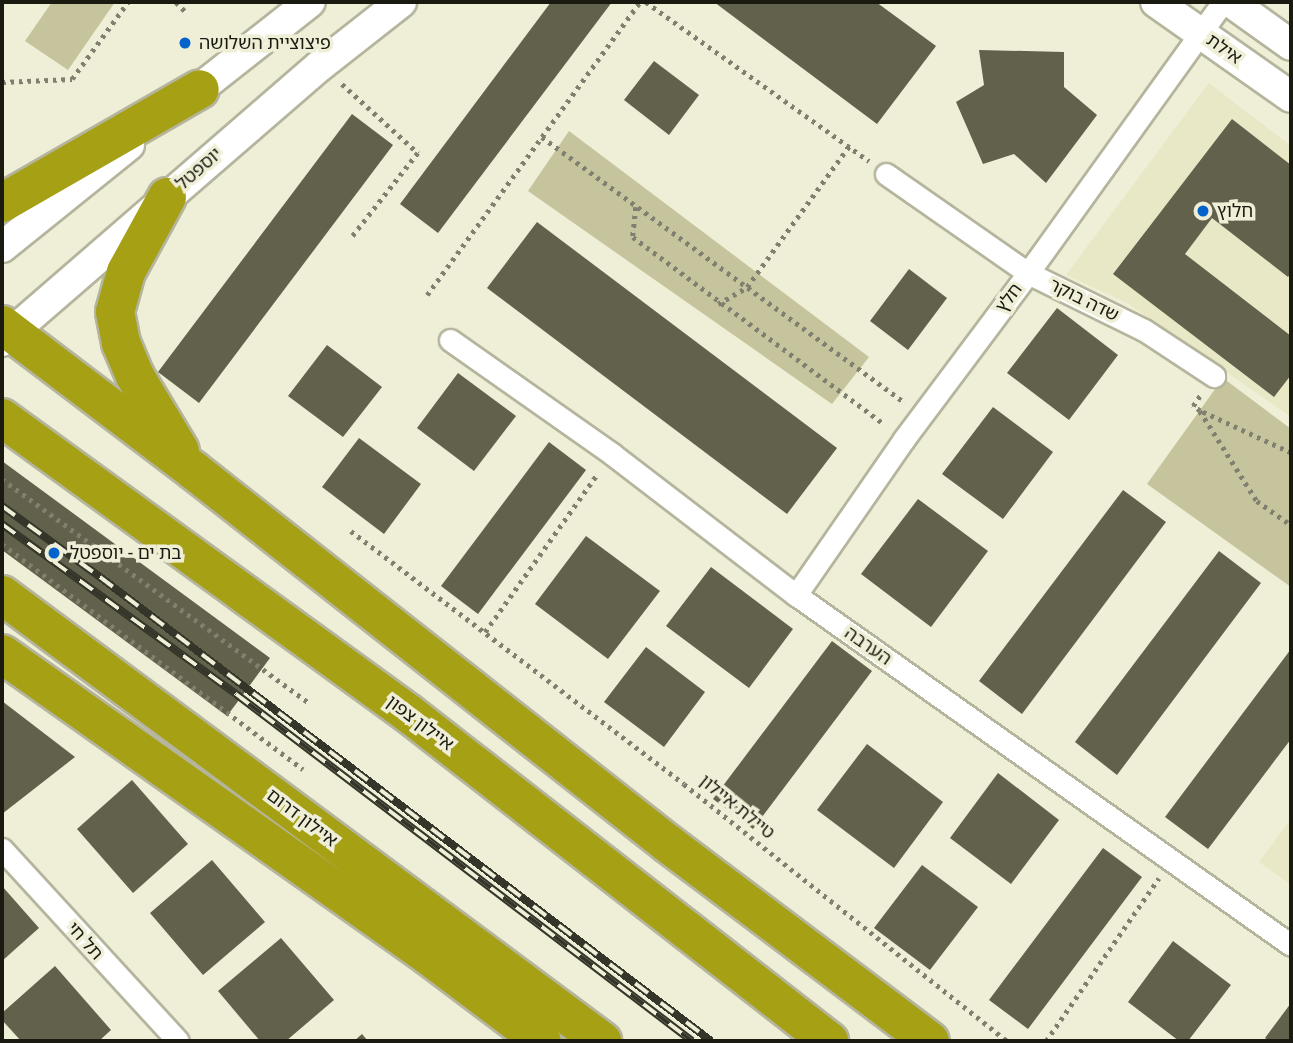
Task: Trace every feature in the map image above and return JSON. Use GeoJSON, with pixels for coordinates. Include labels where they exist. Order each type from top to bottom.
{"type":"FeatureCollection","features":[{"type":"Feature","properties":{"kind":"highway"},"geometry":{"type":"LineString","coordinates":[[2,203],[200,89]]}},
{"type":"Feature","properties":{"kind":"highway"},"geometry":{"type":"LineString","coordinates":[[167,197],[126,272],[115,312],[121,343],[135,376],[193,470]]}},
{"type":"Feature","properties":{"kind":"highway"},"geometry":{"type":"LineString","coordinates":[[5,333],[193,470],[667,844],[930,1041]]}},
{"type":"Feature","properties":{"kind":"highway","name":"איילון צפון"},"geometry":{"type":"LineString","coordinates":[[2,418],[408,713],[829,1041]]}},
{"type":"Feature","properties":{"kind":"highway","name":"איילון דרום"},"geometry":{"type":"LineString","coordinates":[[2,595],[602,1041]]}},
{"type":"Feature","properties":{"kind":"highway"},"geometry":{"type":"LineString","coordinates":[[2,654],[429,956],[542,1041]]}},
{"type":"Feature","properties":{"kind":"main road"},"geometry":{"type":"LineString","coordinates":[[2,247],[310,2]]}},
{"type":"Feature","properties":{"kind":"main road","name":"יוספטל"},"geometry":{"type":"LineString","coordinates":[[5,333],[321,65],[401,2]]}},
{"type":"Feature","properties":{"kind":"main road","name":"אילת"},"geometry":{"type":"LineString","coordinates":[[1156,2],[1291,97]]}},
{"type":"Feature","properties":{"kind":"main road"},"geometry":{"type":"LineString","coordinates":[[1231,2],[1291,45]]}},
{"type":"Feature","properties":{"kind":"street","name":"חלץ"},"geometry":{"type":"LineString","coordinates":[[796,595],[904,439],[1028,273],[1223,2]]}},
{"type":"Feature","properties":{"kind":"street","name":"שדה בוקר"},"geometry":{"type":"LineString","coordinates":[[886,174],[1028,273],[1144,330],[1214,376]]}},
{"type":"Feature","properties":{"kind":"street","name":"הערבה"},"geometry":{"type":"LineString","coordinates":[[450,340],[612,454],[796,595],[1291,944]]}},
{"type":"Feature","properties":{"kind":"street","name":"תל חי"},"geometry":{"type":"LineString","coordinates":[[2,849],[168,1039]]}},
{"type":"Feature","properties":{"kind":"path"},"geometry":{"type":"LineString","coordinates":[[2,82],[72,79],[128,2]]}},
{"type":"Feature","properties":{"kind":"path"},"geometry":{"type":"LineString","coordinates":[[176,2],[187,13]]}},
{"type":"Feature","properties":{"kind":"path"},"geometry":{"type":"LineString","coordinates":[[427,295],[643,2],[849,146],[747,287],[718,304]]}},
{"type":"Feature","properties":{"kind":"path"},"geometry":{"type":"LineString","coordinates":[[321,65],[418,153],[352,237]]}},
{"type":"Feature","properties":{"kind":"path"},"geometry":{"type":"LineString","coordinates":[[542,137],[922,415]]}},
{"type":"Feature","properties":{"kind":"path"},"geometry":{"type":"LineString","coordinates":[[637,206],[633,237],[718,304],[904,439]]}},
{"type":"Feature","properties":{"kind":"path"},"geometry":{"type":"LineString","coordinates":[[1291,453],[1200,411],[1257,501],[1291,525]]}},
{"type":"Feature","properties":{"kind":"path"},"geometry":{"type":"LineString","coordinates":[[485,632],[612,454]]}},
{"type":"Feature","properties":{"kind":"path"},"geometry":{"type":"LineString","coordinates":[[2,479],[308,702]]}},
{"type":"Feature","properties":{"kind":"path","name":"טיילת איילון"},"geometry":{"type":"LineString","coordinates":[[351,531],[684,784],[1007,1041]]}},
{"type":"Feature","properties":{"kind":"path"},"geometry":{"type":"LineString","coordinates":[[2,544],[303,769]]}},
{"type":"Feature","properties":{"kind":"path"},"geometry":{"type":"LineString","coordinates":[[1046,1041],[1170,860]]}},
{"type":"Feature","properties":{"kind":"shaded area"},"geometry":{"type":"Polygon","coordinates":[[[52,2],[115,2],[68,70],[25,41],[52,2]]]}},
{"type":"Feature","properties":{"kind":"shaded area","name":"חלוץ"},"geometry":{"type":"Polygon","coordinates":[[[1209,83],[1291,146],[1291,417],[1127,303],[1066,275],[1209,83]]]}},
{"type":"Feature","properties":{"kind":"shaded area"},"geometry":{"type":"Polygon","coordinates":[[[569,131],[869,357],[832,404],[528,191],[569,131]]]}},
{"type":"Feature","properties":{"kind":"shaded area"},"geometry":{"type":"Polygon","coordinates":[[[1223,378],[1291,429],[1291,587],[1147,484],[1223,378]]]}},
{"type":"Feature","properties":{"kind":"shaded area"},"geometry":{"type":"Polygon","coordinates":[[[1291,819],[1291,885],[1259,862],[1291,819]]]}},
{"type":"Feature","properties":{"kind":"building"},"geometry":{"type":"Polygon","coordinates":[[[551,2],[612,2],[438,233],[400,204],[551,2]]]}},
{"type":"Feature","properties":{"kind":"building"},"geometry":{"type":"Polygon","coordinates":[[[714,2],[876,2],[936,46],[877,124],[714,2]]]}},
{"type":"Feature","properties":{"kind":"building"},"geometry":{"type":"Polygon","coordinates":[[[979,50],[1064,52],[1064,87],[1097,115],[1046,183],[1014,154],[983,164],[956,102],[984,85],[979,50]]]}},
{"type":"Feature","properties":{"kind":"building"},"geometry":{"type":"Polygon","coordinates":[[[654,61],[699,95],[669,135],[624,100],[654,61]]]}},
{"type":"Feature","properties":{"kind":"building"},"geometry":{"type":"Polygon","coordinates":[[[352,114],[393,145],[199,403],[158,372],[352,114]]]}},
{"type":"Feature","properties":{"kind":"building"},"geometry":{"type":"Polygon","coordinates":[[[1232,119],[1291,165],[1291,273],[1288,277],[1212,218],[1185,254],[1291,336],[1291,375],[1274,397],[1113,274],[1232,119]]]}},
{"type":"Feature","properties":{"kind":"building"},"geometry":{"type":"Polygon","coordinates":[[[537,222],[837,448],[787,514],[487,288],[537,222]]]}},
{"type":"Feature","properties":{"kind":"building"},"geometry":{"type":"Polygon","coordinates":[[[909,269],[947,298],[908,350],[870,321],[909,269]]]}},
{"type":"Feature","properties":{"kind":"building"},"geometry":{"type":"Polygon","coordinates":[[[1057,308],[1118,355],[1069,420],[1007,373],[1057,308]]]}},
{"type":"Feature","properties":{"kind":"building"},"geometry":{"type":"Polygon","coordinates":[[[327,345],[382,387],[343,437],[288,396],[327,345]]]}},
{"type":"Feature","properties":{"kind":"building"},"geometry":{"type":"Polygon","coordinates":[[[458,373],[516,416],[474,471],[417,428],[458,373]]]}},
{"type":"Feature","properties":{"kind":"building"},"geometry":{"type":"Polygon","coordinates":[[[993,407],[1053,452],[1003,519],[942,474],[993,407]]]}},
{"type":"Feature","properties":{"kind":"building"},"geometry":{"type":"Polygon","coordinates":[[[359,438],[421,484],[384,534],[322,487],[359,438]]]}},
{"type":"Feature","properties":{"kind":"building"},"geometry":{"type":"Polygon","coordinates":[[[549,442],[586,470],[478,614],[441,586],[549,442]]]}},
{"type":"Feature","properties":{"kind":"building"},"geometry":{"type":"Polygon","coordinates":[[[2,461],[270,658],[227,716],[2,550],[2,461]]]}},
{"type":"Feature","properties":{"kind":"building"},"geometry":{"type":"Polygon","coordinates":[[[1123,490],[1166,522],[1022,714],[979,681],[1123,490]]]}},
{"type":"Feature","properties":{"kind":"building"},"geometry":{"type":"Polygon","coordinates":[[[918,499],[988,551],[931,627],[861,574],[918,499]]]}},
{"type":"Feature","properties":{"kind":"building"},"geometry":{"type":"Polygon","coordinates":[[[586,536],[660,591],[608,659],[535,604],[586,536]]]}},
{"type":"Feature","properties":{"kind":"building"},"geometry":{"type":"Polygon","coordinates":[[[1219,551],[1261,583],[1117,775],[1075,742],[1219,551]]]}},
{"type":"Feature","properties":{"kind":"building"},"geometry":{"type":"Polygon","coordinates":[[[711,567],[793,629],[749,688],[666,626],[711,567]]]}},
{"type":"Feature","properties":{"kind":"building"},"geometry":{"type":"Polygon","coordinates":[[[832,641],[872,671],[753,829],[713,799],[832,641]]]}},
{"type":"Feature","properties":{"kind":"building"},"geometry":{"type":"Polygon","coordinates":[[[646,647],[705,692],[664,747],[604,702],[646,647]]]}},
{"type":"Feature","properties":{"kind":"building"},"geometry":{"type":"Polygon","coordinates":[[[1291,649],[1291,739],[1208,849],[1165,817],[1291,649]]]}},
{"type":"Feature","properties":{"kind":"building"},"geometry":{"type":"Polygon","coordinates":[[[2,701],[75,757],[2,814],[2,701]]]}},
{"type":"Feature","properties":{"kind":"building"},"geometry":{"type":"Polygon","coordinates":[[[867,744],[943,802],[894,868],[817,810],[867,744]]]}},
{"type":"Feature","properties":{"kind":"building"},"geometry":{"type":"Polygon","coordinates":[[[998,773],[1059,820],[1011,884],[950,838],[998,773]]]}},
{"type":"Feature","properties":{"kind":"building"},"geometry":{"type":"Polygon","coordinates":[[[132,780],[188,844],[133,893],[77,829],[132,780]]]}},
{"type":"Feature","properties":{"kind":"building"},"geometry":{"type":"Polygon","coordinates":[[[1103,848],[1142,877],[1028,1029],[989,1000],[1103,848]]]}},
{"type":"Feature","properties":{"kind":"building"},"geometry":{"type":"Polygon","coordinates":[[[212,860],[265,922],[203,975],[150,913],[212,860]]]}},
{"type":"Feature","properties":{"kind":"building"},"geometry":{"type":"Polygon","coordinates":[[[922,865],[978,907],[930,970],[874,928],[922,865]]]}},
{"type":"Feature","properties":{"kind":"building"},"geometry":{"type":"Polygon","coordinates":[[[2,886],[39,928],[2,961],[2,886]]]}},
{"type":"Feature","properties":{"kind":"building"},"geometry":{"type":"Polygon","coordinates":[[[281,938],[334,1000],[286,1041],[260,1041],[218,991],[281,938]]]}},
{"type":"Feature","properties":{"kind":"building"},"geometry":{"type":"Polygon","coordinates":[[[1173,941],[1231,985],[1188,1041],[1179,1041],[1128,1002],[1173,941]]]}},
{"type":"Feature","properties":{"kind":"building"},"geometry":{"type":"Polygon","coordinates":[[[55,966],[111,1030],[99,1041],[21,1041],[2,1020],[2,1013],[55,966]]]}},
{"type":"Feature","properties":{"kind":"building"},"geometry":{"type":"Polygon","coordinates":[[[1291,1003],[1291,1041],[1269,1041],[1265,1038],[1291,1003]]]}},
{"type":"Feature","properties":{"kind":"building"},"geometry":{"type":"Polygon","coordinates":[[[362,1034],[368,1041],[354,1041],[362,1034]]]}},
{"type":"Feature","properties":{"kind":"railway"},"geometry":{"type":"LineString","coordinates":[[2,506],[100,577],[711,1041]]}},
{"type":"Feature","properties":{"kind":"railway"},"geometry":{"type":"LineString","coordinates":[[2,524],[236,694],[692,1041]]}},
{"type":"Feature","properties":{"kind":"place","name":"פיצוציית השלושה"},"geometry":{"type":"Point","coordinates":[185,43]}},
{"type":"Feature","properties":{"kind":"place","name":"חלוץ"},"geometry":{"type":"Point","coordinates":[1203,211]}},
{"type":"Feature","properties":{"kind":"place","name":"בת ים - יוספטל"},"geometry":{"type":"Point","coordinates":[54,553]}}]}
